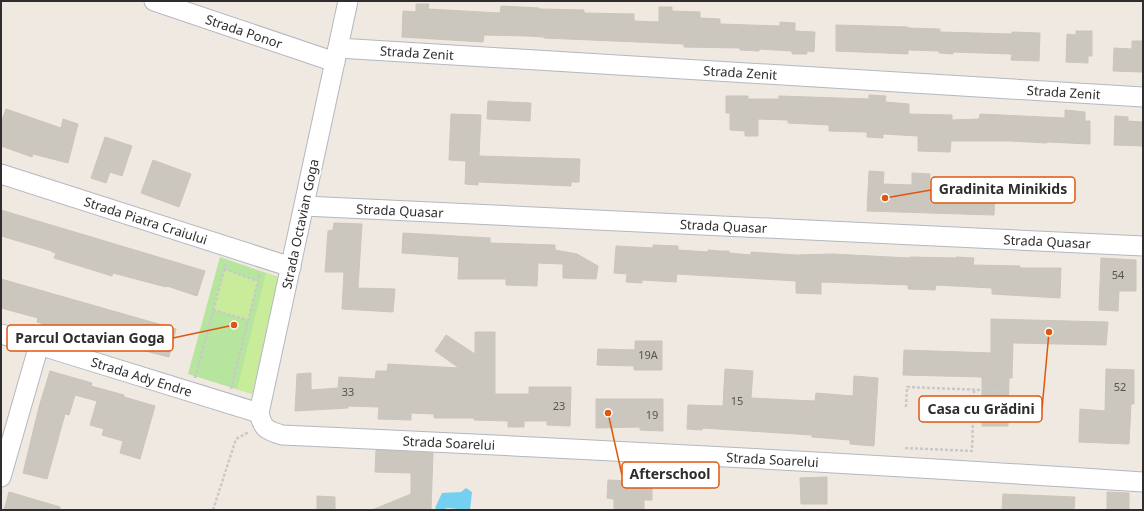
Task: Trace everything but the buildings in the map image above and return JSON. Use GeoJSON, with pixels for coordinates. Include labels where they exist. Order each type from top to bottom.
{"type":"FeatureCollection","features":[{"type":"Feature","properties":{"kind":"street","name":"Strada Ponor"},"geometry":{"type":"LineString","coordinates":[[154,1],[337,55]]}},
{"type":"Feature","properties":{"kind":"street","name":"Strada Octavian Goga"},"geometry":{"type":"LineString","coordinates":[[260,419],[348,1]]}},
{"type":"Feature","properties":{"kind":"street","name":"Strada Zenit"},"geometry":{"type":"LineString","coordinates":[[337,55],[1143,97]]}},
{"type":"Feature","properties":{"kind":"street","name":"Strada Piatra Craiului"},"geometry":{"type":"LineString","coordinates":[[1,174],[291,267]]}},
{"type":"Feature","properties":{"kind":"street","name":"Strada Quasar"},"geometry":{"type":"LineString","coordinates":[[304,206],[1143,246]]}},
{"type":"Feature","properties":{"kind":"street","name":"Strada Ady Endre"},"geometry":{"type":"LineString","coordinates":[[1,334],[227,403],[260,419]]}},
{"type":"Feature","properties":{"kind":"street"},"geometry":{"type":"LineString","coordinates":[[1,477],[39,345]]}},
{"type":"Feature","properties":{"kind":"street","name":"Strada Soarelui"},"geometry":{"type":"LineString","coordinates":[[260,419],[268,431],[282,435],[638,451],[904,466],[1143,482]]}},
{"type":"Feature","properties":{"kind":"path"},"geometry":{"type":"LineString","coordinates":[[190,392],[230,248]]}},
{"type":"Feature","properties":{"kind":"path"},"geometry":{"type":"LineString","coordinates":[[227,403],[264,259]]}},
{"type":"Feature","properties":{"kind":"path"},"geometry":{"type":"LineString","coordinates":[[224,269],[258,281]]}},
{"type":"Feature","properties":{"kind":"path"},"geometry":{"type":"LineString","coordinates":[[213,310],[248,320]]}},
{"type":"Feature","properties":{"kind":"path"},"geometry":{"type":"LineString","coordinates":[[906,407],[907,387],[1008,391]]}},
{"type":"Feature","properties":{"kind":"path"},"geometry":{"type":"LineString","coordinates":[[905,448],[972,451],[974,390]]}},
{"type":"Feature","properties":{"kind":"path"},"geometry":{"type":"LineString","coordinates":[[213,510],[236,439],[260,419]]}},
{"type":"Feature","properties":{"kind":"green space"},"geometry":{"type":"Polygon","coordinates":[[[220,257],[278,277],[252,394],[188,374],[220,257]]]}},
{"type":"Feature","properties":{"kind":"green space"},"geometry":{"type":"Polygon","coordinates":[[[224,269],[258,281],[248,320],[213,310],[224,269]]]}},
{"type":"Feature","properties":{"kind":"green space"},"geometry":{"type":"Polygon","coordinates":[[[266,273],[278,277],[252,394],[237,389],[266,273]]]}},
{"type":"Feature","properties":{"kind":"water"},"geometry":{"type":"Polygon","coordinates":[[[466,488],[472,492],[470,510],[446,508],[444,510],[438,510],[435,508],[442,493],[461,492],[466,488]]]}},
{"type":"Feature","properties":{"kind":"place","name":"Gradinita Minikids"},"geometry":{"type":"Point","coordinates":[885,198]}},
{"type":"Feature","properties":{"kind":"place","name":"Parcul Octavian Goga"},"geometry":{"type":"Point","coordinates":[234,325]}},
{"type":"Feature","properties":{"kind":"place","name":"Casa cu Grădini"},"geometry":{"type":"Point","coordinates":[1049,332]}},
{"type":"Feature","properties":{"kind":"place","name":"Afterschool"},"geometry":{"type":"Point","coordinates":[608,413]}}]}
